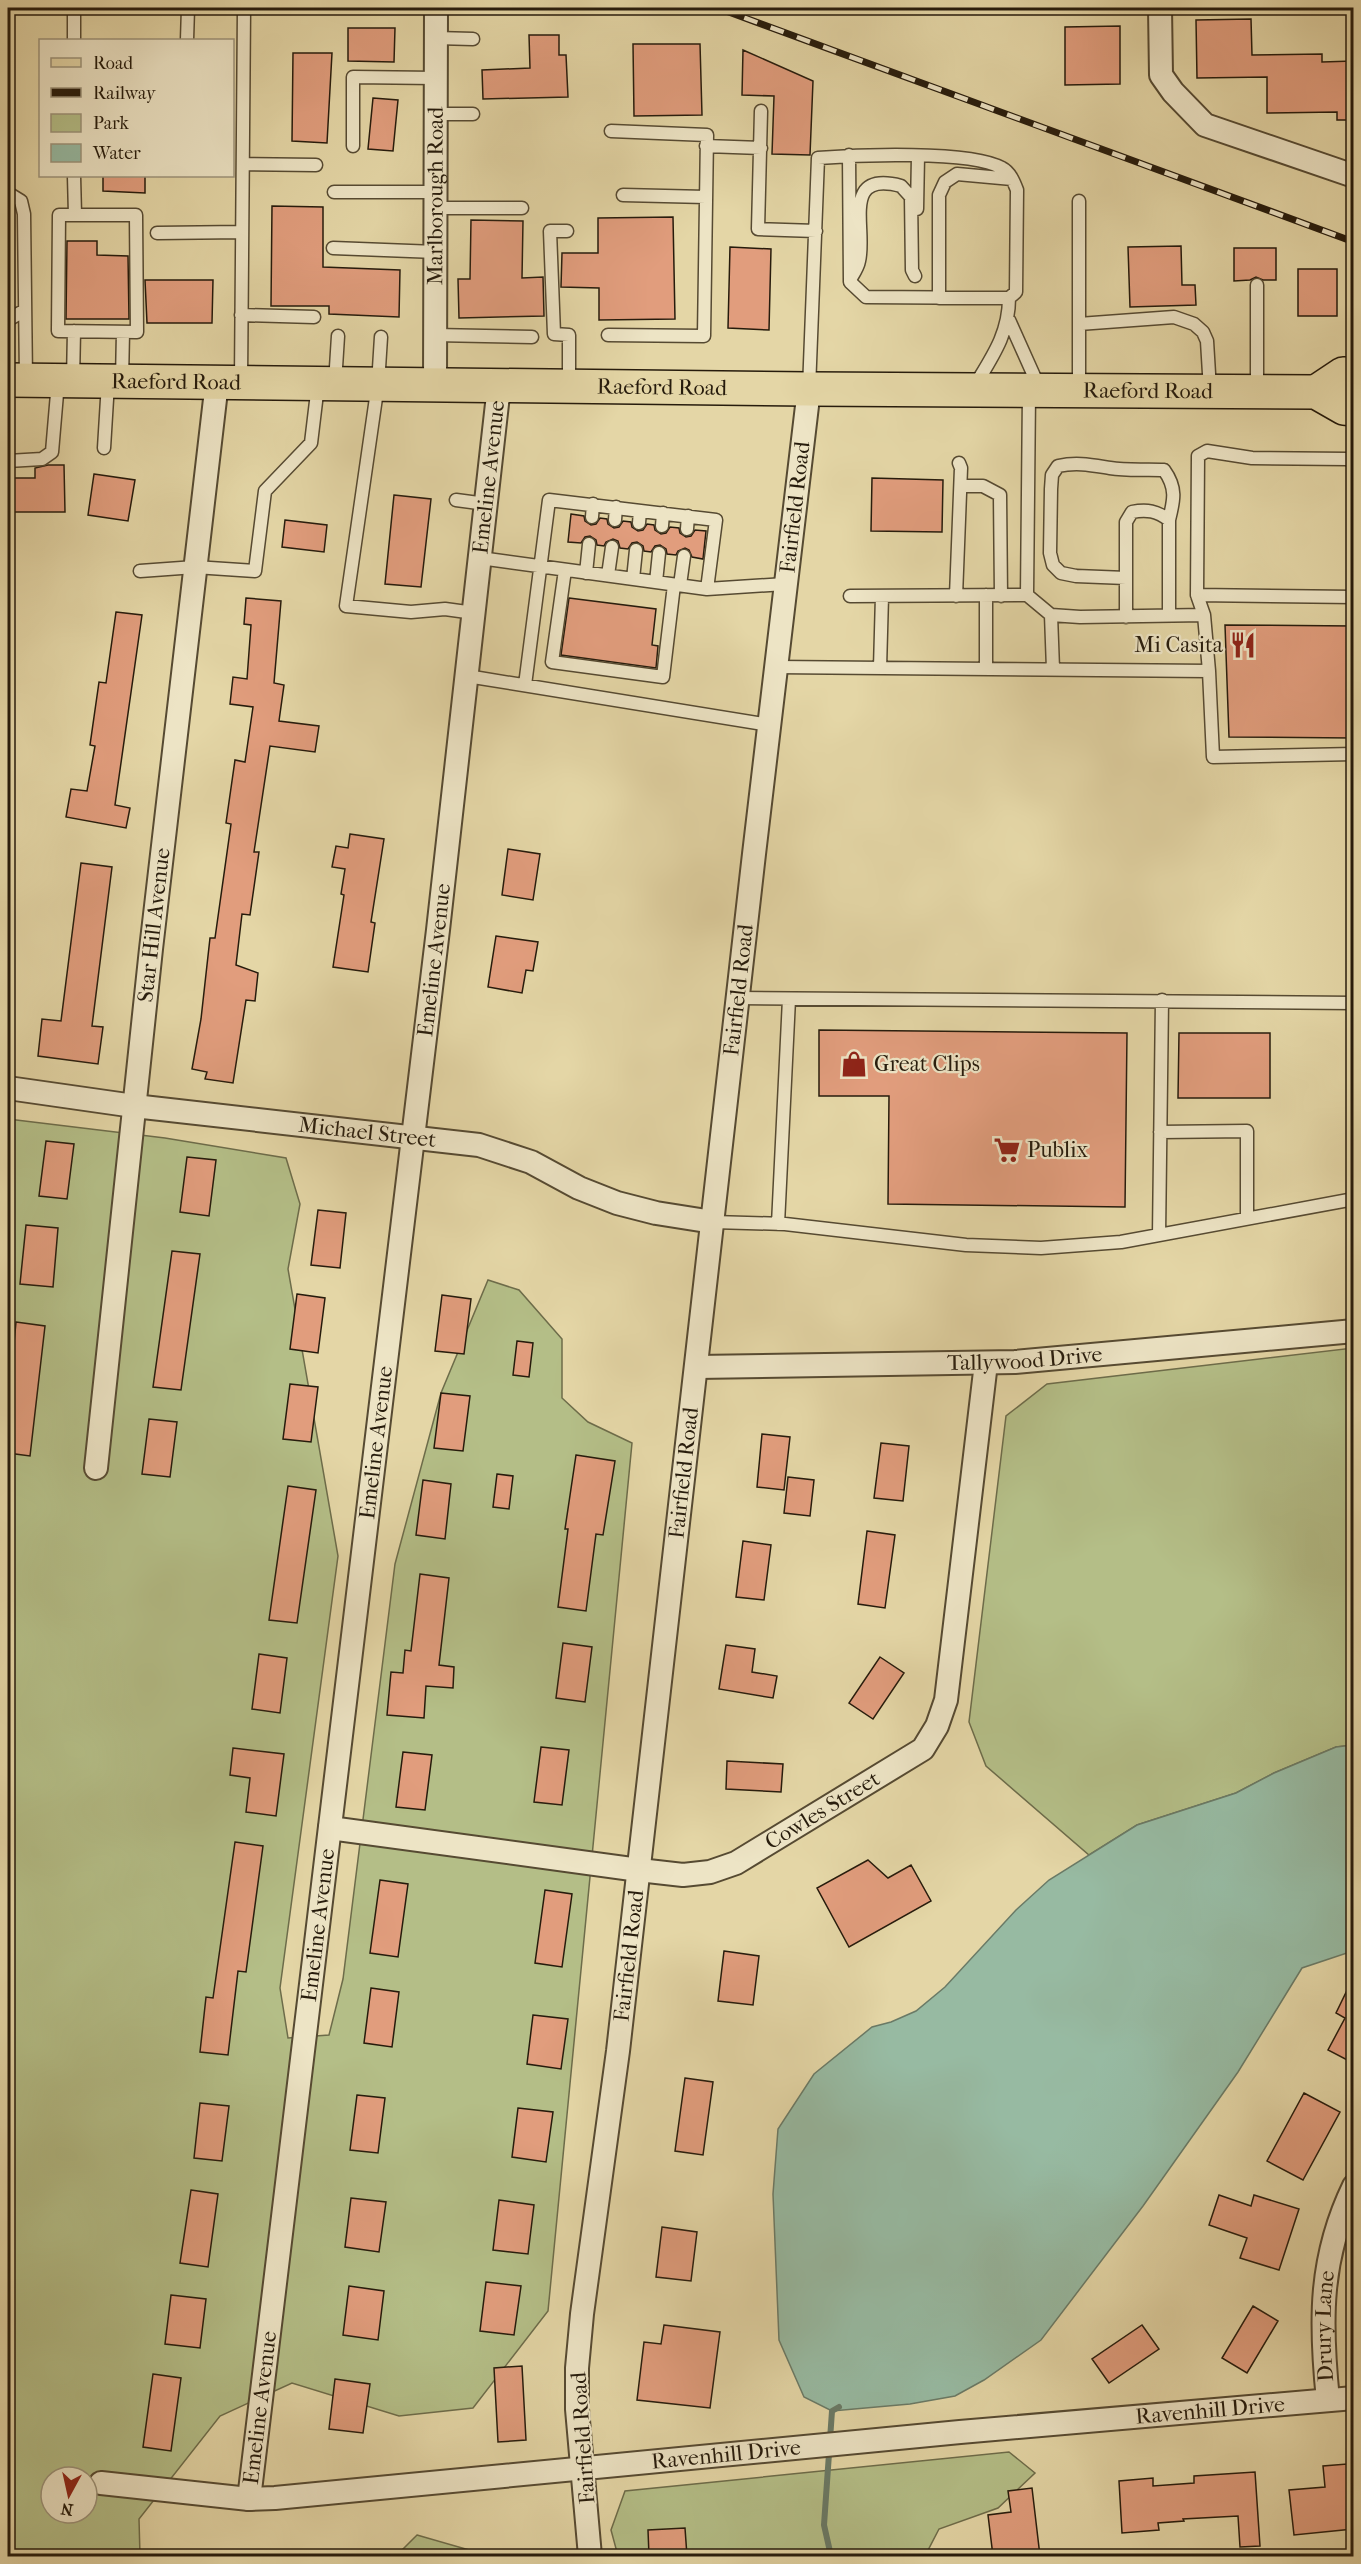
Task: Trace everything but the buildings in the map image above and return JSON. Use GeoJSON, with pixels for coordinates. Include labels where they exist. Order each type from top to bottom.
{"type":"FeatureCollection","features":[{"type":"Feature","properties":{"kind":"main road"},"geometry":{"type":"LineString","coordinates":[[1316,392],[1343,374],[1353,374]]}},
{"type":"Feature","properties":{"kind":"main road","name":"Raeford Road"},"geometry":{"type":"LineString","coordinates":[[17,380],[1316,392],[1344,408],[1353,409]]}},
{"type":"Feature","properties":{"kind":"street","name":"Marlborough Road"},"geometry":{"type":"LineString","coordinates":[[435,385],[436,8]]}},
{"type":"Feature","properties":{"kind":"street"},"geometry":{"type":"LineString","coordinates":[[1160,8],[1161,75],[1173,92],[1205,125],[1353,176]]}},
{"type":"Feature","properties":{"kind":"street","name":"Star Hill Avenue"},"geometry":{"type":"LineString","coordinates":[[96,1468],[195,567],[229,382]]}},
{"type":"Feature","properties":{"kind":"street","name":"Emeline Avenue"},"geometry":{"type":"LineString","coordinates":[[249,2499],[467,676],[499,386]]}},
{"type":"Feature","properties":{"kind":"street","name":"Fairfield Road"},"geometry":{"type":"LineString","coordinates":[[591,2556],[578,2409],[582,2314],[618,2051],[737,999],[809,389]]}},
{"type":"Feature","properties":{"kind":"street","name":"Michael Street"},"geometry":{"type":"LineString","coordinates":[[8,1088],[134,1106],[479,1145],[531,1162],[579,1188],[617,1203],[656,1213],[712,1222]]}},
{"type":"Feature","properties":{"kind":"street","name":"Tallywood Drive"},"geometry":{"type":"LineString","coordinates":[[697,1367],[1015,1362],[1353,1331]]}},
{"type":"Feature","properties":{"kind":"street","name":"Cowles Street"},"geometry":{"type":"LineString","coordinates":[[330,1828],[639,1870],[683,1875],[710,1872],[736,1863],[923,1749],[937,1726],[946,1700],[986,1363]]}},
{"type":"Feature","properties":{"kind":"street","name":"Drury Lane"},"geometry":{"type":"LineString","coordinates":[[1328,2400],[1322,2324],[1325,2273],[1334,2233],[1353,2186]]}},
{"type":"Feature","properties":{"kind":"street","name":"Ravenhill Drive"},"geometry":{"type":"LineString","coordinates":[[101,2483],[249,2499],[1353,2398]]}},
{"type":"Feature","properties":{"kind":"lane"},"geometry":{"type":"LineString","coordinates":[[74,8],[74,39]]}},
{"type":"Feature","properties":{"kind":"lane"},"geometry":{"type":"LineString","coordinates":[[187,39],[188,8]]}},
{"type":"Feature","properties":{"kind":"lane"},"geometry":{"type":"LineString","coordinates":[[229,382],[241,315],[244,8]]}},
{"type":"Feature","properties":{"kind":"lane"},"geometry":{"type":"LineString","coordinates":[[436,38],[473,39]]}},
{"type":"Feature","properties":{"kind":"lane"},"geometry":{"type":"LineString","coordinates":[[353,146],[353,77],[436,78]]}},
{"type":"Feature","properties":{"kind":"lane"},"geometry":{"type":"LineString","coordinates":[[761,111],[758,230],[816,231]]}},
{"type":"Feature","properties":{"kind":"lane"},"geometry":{"type":"LineString","coordinates":[[436,114],[473,114]]}},
{"type":"Feature","properties":{"kind":"lane"},"geometry":{"type":"LineString","coordinates":[[608,334],[704,336],[706,135],[611,131]]}},
{"type":"Feature","properties":{"kind":"lane"},"geometry":{"type":"LineString","coordinates":[[706,146],[761,148]]}},
{"type":"Feature","properties":{"kind":"lane"},"geometry":{"type":"LineString","coordinates":[[809,389],[818,158],[849,155],[966,157],[1004,168],[1017,190],[1016,292],[1009,298],[866,297],[850,282],[849,155]]}},
{"type":"Feature","properties":{"kind":"lane"},"geometry":{"type":"LineString","coordinates":[[915,298],[918,156]]}},
{"type":"Feature","properties":{"kind":"lane"},"geometry":{"type":"LineString","coordinates":[[243,164],[316,165]]}},
{"type":"Feature","properties":{"kind":"lane"},"geometry":{"type":"LineString","coordinates":[[939,298],[939,195],[945,182],[957,174],[1012,179]]}},
{"type":"Feature","properties":{"kind":"lane"},"geometry":{"type":"LineString","coordinates":[[74,177],[75,215]]}},
{"type":"Feature","properties":{"kind":"lane"},"geometry":{"type":"LineString","coordinates":[[850,282],[860,260],[861,197],[867,188],[878,183],[901,186],[911,197],[912,270],[915,276]]}},
{"type":"Feature","properties":{"kind":"lane"},"geometry":{"type":"LineString","coordinates":[[8,192],[21,201],[24,214],[25,310],[17,380]]}},
{"type":"Feature","properties":{"kind":"lane"},"geometry":{"type":"LineString","coordinates":[[334,192],[522,208]]}},
{"type":"Feature","properties":{"kind":"lane"},"geometry":{"type":"LineString","coordinates":[[623,195],[706,197]]}},
{"type":"Feature","properties":{"kind":"lane"},"geometry":{"type":"LineString","coordinates":[[1078,391],[1079,201]]}},
{"type":"Feature","properties":{"kind":"lane"},"geometry":{"type":"LineString","coordinates":[[59,215],[75,215],[136,215],[137,332],[58,331],[59,215]]}},
{"type":"Feature","properties":{"kind":"lane"},"geometry":{"type":"LineString","coordinates":[[567,231],[550,231],[554,334],[569,335],[569,386]]}},
{"type":"Feature","properties":{"kind":"lane"},"geometry":{"type":"LineString","coordinates":[[157,233],[242,232]]}},
{"type":"Feature","properties":{"kind":"lane"},"geometry":{"type":"LineString","coordinates":[[333,248],[436,252]]}},
{"type":"Feature","properties":{"kind":"lane"},"geometry":{"type":"LineString","coordinates":[[1257,285],[1257,392]]}},
{"type":"Feature","properties":{"kind":"lane"},"geometry":{"type":"LineString","coordinates":[[1009,298],[1009,320],[1035,391],[1027,596]]}},
{"type":"Feature","properties":{"kind":"lane"},"geometry":{"type":"LineString","coordinates":[[8,320],[25,310]]}},
{"type":"Feature","properties":{"kind":"lane"},"geometry":{"type":"LineString","coordinates":[[241,315],[314,317]]}},
{"type":"Feature","properties":{"kind":"lane"},"geometry":{"type":"LineString","coordinates":[[1079,324],[1174,317],[1194,324],[1203,332],[1207,341],[1210,392]]}},
{"type":"Feature","properties":{"kind":"lane"},"geometry":{"type":"LineString","coordinates":[[972,390],[990,360],[1009,320]]}},
{"type":"Feature","properties":{"kind":"lane"},"geometry":{"type":"LineString","coordinates":[[8,461],[42,459],[52,452],[74,331]]}},
{"type":"Feature","properties":{"kind":"lane"},"geometry":{"type":"LineString","coordinates":[[104,448],[123,332]]}},
{"type":"Feature","properties":{"kind":"lane"},"geometry":{"type":"LineString","coordinates":[[140,571],[195,567],[255,571],[265,491],[311,443],[338,336]]}},
{"type":"Feature","properties":{"kind":"lane"},"geometry":{"type":"LineString","coordinates":[[435,336],[532,337]]}},
{"type":"Feature","properties":{"kind":"lane"},"geometry":{"type":"LineString","coordinates":[[381,338],[378,384],[346,606],[411,612],[445,609],[474,613]]}},
{"type":"Feature","properties":{"kind":"lane"},"geometry":{"type":"LineString","coordinates":[[1353,464],[1348,459],[1252,458],[1207,451],[1198,456],[1197,596],[1204,615],[1213,757],[1353,754]]}},
{"type":"Feature","properties":{"kind":"lane"},"geometry":{"type":"LineString","coordinates":[[956,596],[962,468],[959,463]]}},
{"type":"Feature","properties":{"kind":"lane"},"geometry":{"type":"LineString","coordinates":[[1126,578],[1076,576],[1061,573],[1053,565],[1050,553],[1051,489],[1052,475],[1058,466],[1071,463],[1094,464],[1111,468],[1164,470],[1173,482],[1175,498],[1169,520],[1169,616]]}},
{"type":"Feature","properties":{"kind":"lane"},"geometry":{"type":"LineString","coordinates":[[961,486],[982,486],[1000,495],[1002,596]]}},
{"type":"Feature","properties":{"kind":"lane"},"geometry":{"type":"LineString","coordinates":[[456,500],[486,504]]}},
{"type":"Feature","properties":{"kind":"lane"},"geometry":{"type":"LineString","coordinates":[[525,685],[549,500],[593,511],[663,520],[688,522],[716,520],[707,589]]}},
{"type":"Feature","properties":{"kind":"lane"},"geometry":{"type":"LineString","coordinates":[[1126,617],[1126,522],[1132,512],[1144,509],[1160,513],[1169,520]]}},
{"type":"Feature","properties":{"kind":"lane"},"geometry":{"type":"LineString","coordinates":[[586,573],[589,544]]}},
{"type":"Feature","properties":{"kind":"lane"},"geometry":{"type":"LineString","coordinates":[[608,576],[612,547]]}},
{"type":"Feature","properties":{"kind":"lane"},"geometry":{"type":"LineString","coordinates":[[633,579],[636,550]]}},
{"type":"Feature","properties":{"kind":"lane"},"geometry":{"type":"LineString","coordinates":[[656,582],[660,553]]}},
{"type":"Feature","properties":{"kind":"lane"},"geometry":{"type":"LineString","coordinates":[[565,570],[552,662],[663,677],[677,585],[684,556]]}},
{"type":"Feature","properties":{"kind":"lane"},"geometry":{"type":"LineString","coordinates":[[480,558],[707,589],[785,584]]}},
{"type":"Feature","properties":{"kind":"lane"},"geometry":{"type":"LineString","coordinates":[[986,595],[986,669]]}},
{"type":"Feature","properties":{"kind":"lane"},"geometry":{"type":"LineString","coordinates":[[850,596],[1027,596],[1051,615],[1126,617],[1204,615]]}},
{"type":"Feature","properties":{"kind":"lane"},"geometry":{"type":"LineString","coordinates":[[880,668],[882,596]]}},
{"type":"Feature","properties":{"kind":"lane"},"geometry":{"type":"LineString","coordinates":[[1197,596],[1353,597]]}},
{"type":"Feature","properties":{"kind":"lane"},"geometry":{"type":"LineString","coordinates":[[1051,615],[1053,669]]}},
{"type":"Feature","properties":{"kind":"lane"},"geometry":{"type":"LineString","coordinates":[[776,667],[1209,671]]}},
{"type":"Feature","properties":{"kind":"lane"},"geometry":{"type":"LineString","coordinates":[[467,676],[769,725]]}},
{"type":"Feature","properties":{"kind":"lane"},"geometry":{"type":"LineString","coordinates":[[737,999],[1353,1003]]}},
{"type":"Feature","properties":{"kind":"lane"},"geometry":{"type":"LineString","coordinates":[[778,1224],[789,999]]}},
{"type":"Feature","properties":{"kind":"lane"},"geometry":{"type":"LineString","coordinates":[[1159,1235],[1162,1000]]}},
{"type":"Feature","properties":{"kind":"lane"},"geometry":{"type":"LineString","coordinates":[[1160,1132],[1247,1131],[1247,1218]]}},
{"type":"Feature","properties":{"kind":"lane"},"geometry":{"type":"LineString","coordinates":[[712,1222],[778,1224],[966,1245],[1041,1248],[1121,1242],[1353,1199]]}},
{"type":"Feature","properties":{"kind":"green space"},"geometry":{"type":"Polygon","coordinates":[[[8,1119],[165,1138],[286,1158],[300,1204],[288,1269],[338,1556],[280,1988],[288,2038],[329,2035],[343,1979],[395,1564],[441,1393],[488,1280],[519,1290],[562,1339],[562,1398],[588,1422],[632,1443],[548,2311],[473,2408],[399,2416],[292,2383],[220,2416],[139,2519],[140,2556],[8,2556],[8,1119]]]}},
{"type":"Feature","properties":{"kind":"green space"},"geometry":{"type":"Polygon","coordinates":[[[1353,1348],[1353,1745],[1336,1747],[1274,1773],[1236,1793],[1137,1825],[1089,1855],[986,1766],[969,1722],[1006,1416],[1047,1384],[1353,1348]]]}},
{"type":"Feature","properties":{"kind":"green space"},"geometry":{"type":"Polygon","coordinates":[[[1009,2452],[1035,2473],[998,2508],[939,2529],[925,2556],[618,2556],[611,2530],[625,2491],[1009,2452]]]}},
{"type":"Feature","properties":{"kind":"green space"},"geometry":{"type":"Polygon","coordinates":[[[417,2535],[476,2552],[482,2556],[396,2556],[417,2535]]]}},
{"type":"Feature","properties":{"kind":"water"},"geometry":{"type":"Polygon","coordinates":[[[1353,1745],[1353,1951],[1302,1968],[1238,2072],[1143,2206],[1041,2340],[984,2380],[955,2396],[910,2404],[832,2411],[804,2397],[779,2340],[773,2194],[778,2129],[814,2074],[872,2027],[916,2011],[945,1987],[1016,1910],[1049,1880],[1137,1825],[1236,1793],[1274,1773],[1336,1747],[1353,1745]]]}},
{"type":"Feature","properties":{"kind":"waterway"},"geometry":{"type":"LineString","coordinates":[[831,2556],[824,2525],[832,2411],[839,2407]]}},
{"type":"Feature","properties":{"kind":"railway"},"geometry":{"type":"LineString","coordinates":[[718,8],[1354,242]]}},
{"type":"Feature","properties":{"kind":"place","name":"Mi Casita"},"geometry":{"type":"Point","coordinates":[1243,645]}},
{"type":"Feature","properties":{"kind":"place","name":"Great Clips"},"geometry":{"type":"Point","coordinates":[854,1064]}},
{"type":"Feature","properties":{"kind":"place","name":"Publix"},"geometry":{"type":"Point","coordinates":[1007,1150]}}]}
